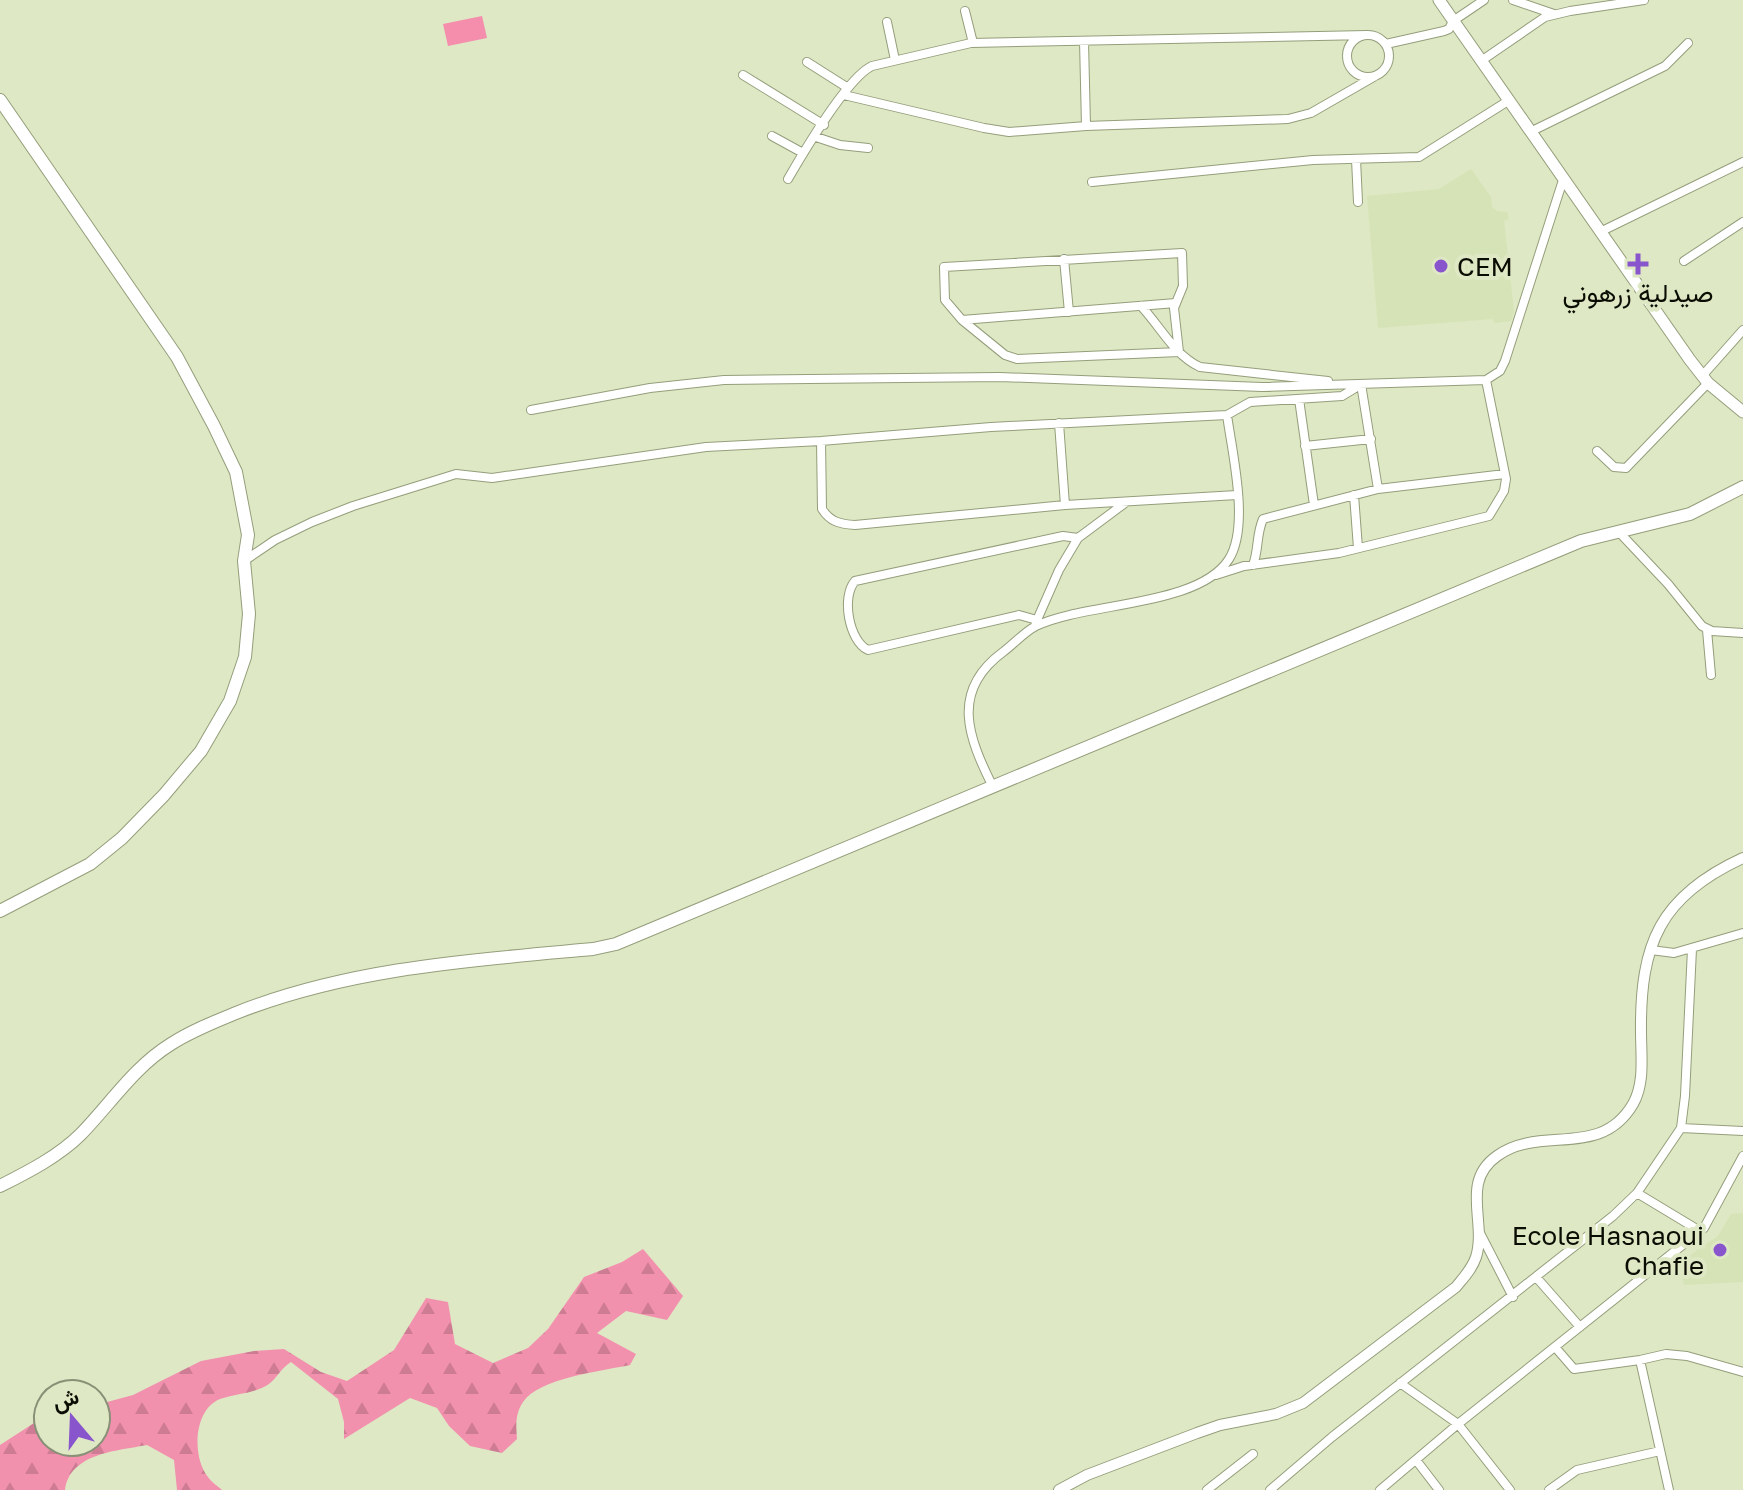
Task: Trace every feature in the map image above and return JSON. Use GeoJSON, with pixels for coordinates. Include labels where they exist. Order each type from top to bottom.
{"type":"FeatureCollection","features":[{"type":"Feature","properties":{"kind":"main road"},"geometry":{"type":"LineString","coordinates":[[1439,0],[1706,379],[1743,412]]}},
{"type":"Feature","properties":{"kind":"main road"},"geometry":{"type":"LineString","coordinates":[[0,100],[177,357],[236,472],[248,535],[244,561],[249,614],[245,657],[230,701],[201,751],[122,838],[90,864],[0,911]]}},
{"type":"Feature","properties":{"kind":"main road"},"geometry":{"type":"LineString","coordinates":[[0,1186],[32,1170],[79,1136],[143,1064],[171,1043],[231,1015],[275,998],[422,966],[616,944],[1567,546],[1690,514],[1743,487]]}},
{"type":"Feature","properties":{"kind":"street"},"geometry":{"type":"LineString","coordinates":[[1386,44],[1449,29],[1453,21],[1484,0]]}},
{"type":"Feature","properties":{"kind":"street"},"geometry":{"type":"LineString","coordinates":[[1513,0],[1555,14]]}},
{"type":"Feature","properties":{"kind":"street"},"geometry":{"type":"LineString","coordinates":[[1481,61],[1534,23],[1555,14],[1644,0]]}},
{"type":"Feature","properties":{"kind":"street"},"geometry":{"type":"LineString","coordinates":[[965,11],[973,43]]}},
{"type":"Feature","properties":{"kind":"street"},"geometry":{"type":"LineString","coordinates":[[887,22],[895,60]]}},
{"type":"Feature","properties":{"kind":"street"},"geometry":{"type":"LineString","coordinates":[[1367,35],[1361,36],[1350,46],[1347,60],[1361,76],[1377,75]]}},
{"type":"Feature","properties":{"kind":"street"},"geometry":{"type":"LineString","coordinates":[[788,179],[803,153],[846,92],[865,69],[973,43],[1367,35],[1375,36],[1386,44],[1389,58],[1387,65],[1377,75],[1311,113],[1288,119],[998,130],[846,92],[807,62]]}},
{"type":"Feature","properties":{"kind":"street"},"geometry":{"type":"LineString","coordinates":[[1084,41],[1086,126]]}},
{"type":"Feature","properties":{"kind":"street"},"geometry":{"type":"LineString","coordinates":[[1530,132],[1665,66],[1688,43]]}},
{"type":"Feature","properties":{"kind":"street"},"geometry":{"type":"LineString","coordinates":[[743,75],[824,125]]}},
{"type":"Feature","properties":{"kind":"street"},"geometry":{"type":"LineString","coordinates":[[1092,182],[1150,174],[1425,155],[1508,101]]}},
{"type":"Feature","properties":{"kind":"street"},"geometry":{"type":"LineString","coordinates":[[772,136],[803,153]]}},
{"type":"Feature","properties":{"kind":"street"},"geometry":{"type":"LineString","coordinates":[[816,137],[840,145],[868,148]]}},
{"type":"Feature","properties":{"kind":"street"},"geometry":{"type":"LineString","coordinates":[[1356,159],[1358,202]]}},
{"type":"Feature","properties":{"kind":"street"},"geometry":{"type":"LineString","coordinates":[[1600,232],[1743,162]]}},
{"type":"Feature","properties":{"kind":"street"},"geometry":{"type":"LineString","coordinates":[[531,410],[650,388],[724,380],[1000,377],[1262,387],[1486,380],[1500,371],[1505,361],[1563,180]]}},
{"type":"Feature","properties":{"kind":"street"},"geometry":{"type":"LineString","coordinates":[[1684,261],[1743,222]]}},
{"type":"Feature","properties":{"kind":"street"},"geometry":{"type":"LineString","coordinates":[[1182,253],[1183,286],[1176,303],[1179,352],[1017,359],[1005,355],[962,320],[945,300],[944,267],[1182,253]]}},
{"type":"Feature","properties":{"kind":"street"},"geometry":{"type":"LineString","coordinates":[[1064,259],[1069,312]]}},
{"type":"Feature","properties":{"kind":"street"},"geometry":{"type":"LineString","coordinates":[[962,320],[1176,303]]}},
{"type":"Feature","properties":{"kind":"street"},"geometry":{"type":"LineString","coordinates":[[1141,306],[1179,352],[1200,367],[1361,384]]}},
{"type":"Feature","properties":{"kind":"street"},"geometry":{"type":"LineString","coordinates":[[1597,451],[1614,467],[1630,465],[1706,379],[1743,330]]}},
{"type":"Feature","properties":{"kind":"street"},"geometry":{"type":"LineString","coordinates":[[1078,538],[1063,536],[855,581],[848,589],[846,604],[856,639],[861,647],[868,650],[1019,615],[1036,623],[1178,591],[1211,577],[1253,565],[1339,553],[1484,519],[1504,491],[1505,474],[1486,380]]}},
{"type":"Feature","properties":{"kind":"street"},"geometry":{"type":"LineString","coordinates":[[244,561],[275,540],[326,517],[456,474],[492,478],[691,449],[1059,423],[1227,415],[1250,402],[1342,396],[1361,384]]}},
{"type":"Feature","properties":{"kind":"street"},"geometry":{"type":"LineString","coordinates":[[1361,384],[1378,489]]}},
{"type":"Feature","properties":{"kind":"street"},"geometry":{"type":"LineString","coordinates":[[1299,399],[1314,505]]}},
{"type":"Feature","properties":{"kind":"street"},"geometry":{"type":"LineString","coordinates":[[1211,577],[1230,558],[1238,532],[1237,495],[1227,415]]}},
{"type":"Feature","properties":{"kind":"street"},"geometry":{"type":"LineString","coordinates":[[1059,423],[1065,505]]}},
{"type":"Feature","properties":{"kind":"street"},"geometry":{"type":"LineString","coordinates":[[1305,446],[1371,439]]}},
{"type":"Feature","properties":{"kind":"street"},"geometry":{"type":"LineString","coordinates":[[821,441],[822,509],[827,518],[840,524],[1065,505],[1237,495]]}},
{"type":"Feature","properties":{"kind":"street"},"geometry":{"type":"LineString","coordinates":[[1253,565],[1258,552],[1257,532],[1263,519],[1378,489],[1505,474]]}},
{"type":"Feature","properties":{"kind":"street"},"geometry":{"type":"LineString","coordinates":[[1354,495],[1358,548]]}},
{"type":"Feature","properties":{"kind":"street"},"geometry":{"type":"LineString","coordinates":[[993,787],[971,738],[968,708],[971,693],[985,667],[1036,623],[1059,570],[1078,538],[1125,503]]}},
{"type":"Feature","properties":{"kind":"street"},"geometry":{"type":"LineString","coordinates":[[1618,531],[1707,630],[1711,675]]}},
{"type":"Feature","properties":{"kind":"street"},"geometry":{"type":"LineString","coordinates":[[1707,630],[1743,633]]}},
{"type":"Feature","properties":{"kind":"street"},"geometry":{"type":"LineString","coordinates":[[1513,1297],[1480,1232],[1475,1203],[1477,1183],[1485,1167],[1511,1148],[1532,1143],[1587,1139],[1602,1134],[1631,1107],[1638,1092],[1643,986],[1659,927],[1677,901],[1697,883],[1743,858]]}},
{"type":"Feature","properties":{"kind":"street"},"geometry":{"type":"LineString","coordinates":[[1651,950],[1674,953],[1743,933]]}},
{"type":"Feature","properties":{"kind":"street"},"geometry":{"type":"LineString","coordinates":[[1270,1490],[1400,1383],[1513,1297],[1637,1193],[1681,1128],[1692,949]]}},
{"type":"Feature","properties":{"kind":"street"},"geometry":{"type":"LineString","coordinates":[[1681,1128],[1743,1131]]}},
{"type":"Feature","properties":{"kind":"street"},"geometry":{"type":"LineString","coordinates":[[1380,1490],[1700,1231],[1712,1218],[1743,1156]]}},
{"type":"Feature","properties":{"kind":"street"},"geometry":{"type":"LineString","coordinates":[[1637,1193],[1700,1231]]}},
{"type":"Feature","properties":{"kind":"street"},"geometry":{"type":"LineString","coordinates":[[1059,1490],[1087,1475],[1197,1433],[1276,1414],[1303,1403],[1456,1287],[1471,1269],[1480,1232]]}},
{"type":"Feature","properties":{"kind":"street"},"geometry":{"type":"LineString","coordinates":[[1536,1277],[1580,1327]]}},
{"type":"Feature","properties":{"kind":"street"},"geometry":{"type":"LineString","coordinates":[[1555,1347],[1574,1369],[1675,1354],[1743,1372]]}},
{"type":"Feature","properties":{"kind":"street"},"geometry":{"type":"LineString","coordinates":[[1640,1360],[1669,1490]]}},
{"type":"Feature","properties":{"kind":"street"},"geometry":{"type":"LineString","coordinates":[[1400,1383],[1458,1424],[1510,1490]]}},
{"type":"Feature","properties":{"kind":"street"},"geometry":{"type":"LineString","coordinates":[[1549,1490],[1577,1470],[1660,1451]]}},
{"type":"Feature","properties":{"kind":"street"},"geometry":{"type":"LineString","coordinates":[[1207,1490],[1253,1454]]}},
{"type":"Feature","properties":{"kind":"street"},"geometry":{"type":"LineString","coordinates":[[1416,1460],[1439,1490]]}},
{"type":"Feature","properties":{"kind":"shaded area"},"geometry":{"type":"Polygon","coordinates":[[[482,16],[487,38],[448,46],[443,24],[482,16]]]}},
{"type":"Feature","properties":{"kind":"shaded area","name":"CEM"},"geometry":{"type":"Polygon","coordinates":[[[1471,169],[1491,197],[1492,207],[1507,212],[1509,219],[1504,221],[1514,311],[1511,321],[1494,323],[1493,319],[1378,328],[1367,196],[1439,189],[1471,169]]]}},
{"type":"Feature","properties":{"kind":"shaded area","name":"Ecole Hasnaoui Chafie"},"geometry":{"type":"Polygon","coordinates":[[[1743,1213],[1743,1282],[1684,1285],[1677,1264],[1718,1236],[1731,1214],[1743,1213]]]}},
{"type":"Feature","properties":{"kind":"green space"},"geometry":{"type":"Polygon","coordinates":[[[643,1249],[683,1296],[667,1320],[626,1311],[597,1333],[636,1354],[630,1365],[557,1381],[531,1394],[519,1411],[517,1439],[502,1453],[470,1446],[449,1426],[437,1408],[410,1398],[344,1439],[344,1422],[338,1399],[291,1362],[269,1384],[220,1399],[204,1413],[198,1435],[199,1458],[208,1477],[222,1490],[177,1490],[174,1460],[147,1445],[112,1451],[112,1401],[133,1395],[201,1361],[284,1349],[321,1372],[347,1381],[394,1350],[426,1298],[448,1302],[455,1344],[493,1363],[528,1348],[548,1329],[584,1277],[622,1262],[643,1249]]]}},
{"type":"Feature","properties":{"kind":"green space"},"geometry":{"type":"Polygon","coordinates":[[[32,1424],[32,1458],[92,1458],[76,1468],[65,1490],[0,1490],[0,1445],[32,1424]]]}},
{"type":"Feature","properties":{"kind":"place","name":"صيدلية زرهوني"},"geometry":{"type":"Point","coordinates":[1638,264]}},
{"type":"Feature","properties":{"kind":"place","name":"CEM"},"geometry":{"type":"Point","coordinates":[1441,266]}},
{"type":"Feature","properties":{"kind":"place","name":"Ecole Hasnaoui Chafie"},"geometry":{"type":"Point","coordinates":[1720,1250]}}]}
